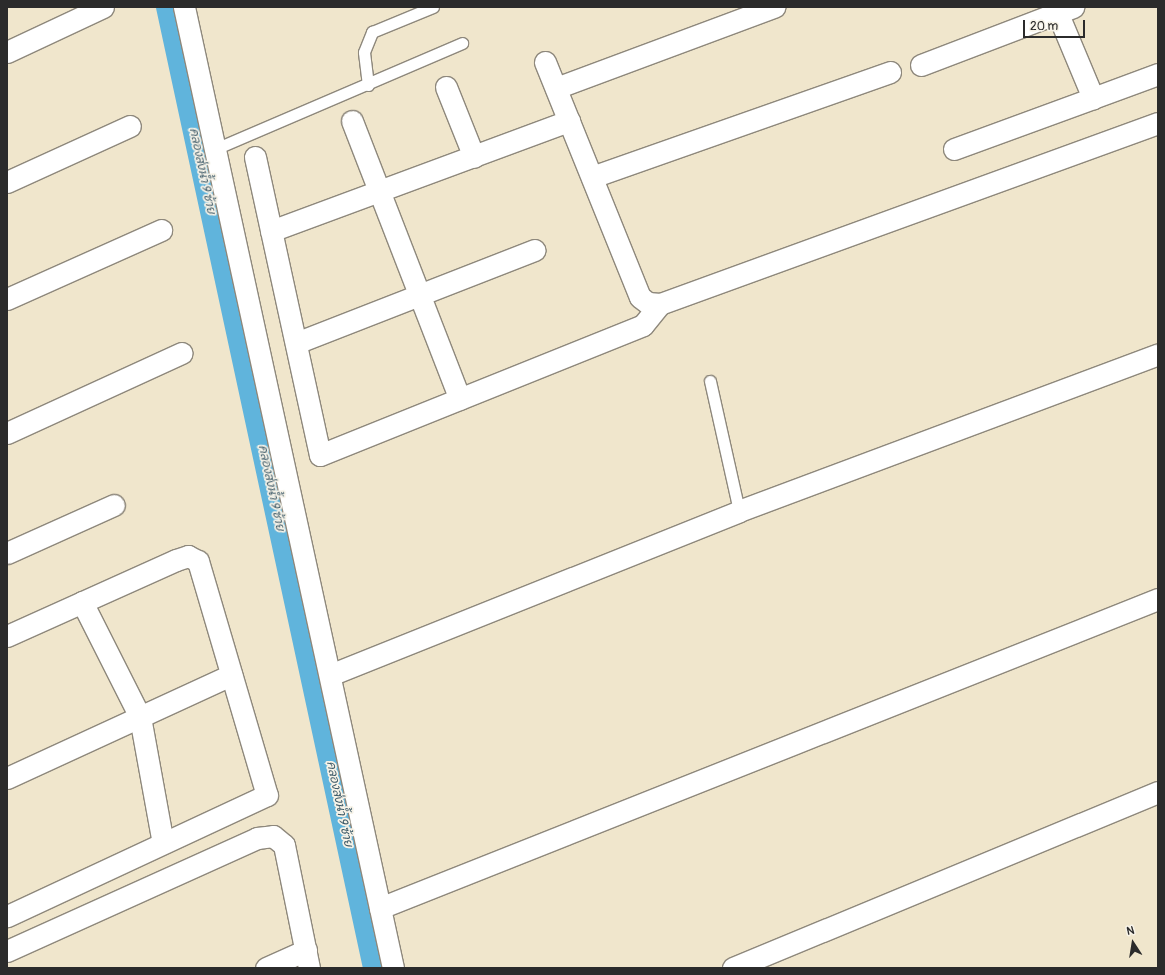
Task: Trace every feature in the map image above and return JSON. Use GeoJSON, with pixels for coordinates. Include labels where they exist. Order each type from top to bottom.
{"type":"FeatureCollection","features":[{"type":"Feature","properties":{"kind":"street"},"geometry":{"type":"LineString","coordinates":[[7,52],[104,7]]}},
{"type":"Feature","properties":{"kind":"street"},"geometry":{"type":"LineString","coordinates":[[184,7],[393,968]]}},
{"type":"Feature","properties":{"kind":"street"},"geometry":{"type":"LineString","coordinates":[[556,88],[774,7]]}},
{"type":"Feature","properties":{"kind":"street"},"geometry":{"type":"LineString","coordinates":[[921,65],[1062,9],[1093,98]]}},
{"type":"Feature","properties":{"kind":"street"},"geometry":{"type":"LineString","coordinates":[[545,62],[640,296],[648,303],[660,304],[1158,122]]}},
{"type":"Feature","properties":{"kind":"street"},"geometry":{"type":"LineString","coordinates":[[592,177],[890,72]]}},
{"type":"Feature","properties":{"kind":"street"},"geometry":{"type":"LineString","coordinates":[[954,149],[1158,74]]}},
{"type":"Feature","properties":{"kind":"street"},"geometry":{"type":"LineString","coordinates":[[446,87],[474,156]]}},
{"type":"Feature","properties":{"kind":"street"},"geometry":{"type":"LineString","coordinates":[[352,120],[460,399]]}},
{"type":"Feature","properties":{"kind":"street"},"geometry":{"type":"LineString","coordinates":[[271,231],[569,121]]}},
{"type":"Feature","properties":{"kind":"street"},"geometry":{"type":"LineString","coordinates":[[7,182],[130,126]]}},
{"type":"Feature","properties":{"kind":"street"},"geometry":{"type":"LineString","coordinates":[[255,157],[320,455],[643,325],[660,304]]}},
{"type":"Feature","properties":{"kind":"street"},"geometry":{"type":"LineString","coordinates":[[7,299],[161,230]]}},
{"type":"Feature","properties":{"kind":"street"},"geometry":{"type":"LineString","coordinates":[[296,342],[534,250]]}},
{"type":"Feature","properties":{"kind":"street"},"geometry":{"type":"LineString","coordinates":[[7,433],[182,353]]}},
{"type":"Feature","properties":{"kind":"street"},"geometry":{"type":"LineString","coordinates":[[330,675],[739,511],[1158,354]]}},
{"type":"Feature","properties":{"kind":"street"},"geometry":{"type":"LineString","coordinates":[[7,553],[114,505]]}},
{"type":"Feature","properties":{"kind":"street"},"geometry":{"type":"LineString","coordinates":[[7,636],[188,556],[198,562],[205,578],[231,675],[268,795],[7,916]]}},
{"type":"Feature","properties":{"kind":"street"},"geometry":{"type":"LineString","coordinates":[[380,908],[1158,599]]}},
{"type":"Feature","properties":{"kind":"street"},"geometry":{"type":"LineString","coordinates":[[82,602],[140,717],[163,843]]}},
{"type":"Feature","properties":{"kind":"street"},"geometry":{"type":"LineString","coordinates":[[7,778],[231,675]]}},
{"type":"Feature","properties":{"kind":"street"},"geometry":{"type":"LineString","coordinates":[[733,968],[1158,792]]}},
{"type":"Feature","properties":{"kind":"street"},"geometry":{"type":"LineString","coordinates":[[7,952],[258,838],[273,836],[284,845],[308,959],[266,968]]}},
{"type":"Feature","properties":{"kind":"lane"},"geometry":{"type":"LineString","coordinates":[[368,85],[364,52],[372,32],[433,7]]}},
{"type":"Feature","properties":{"kind":"lane"},"geometry":{"type":"LineString","coordinates":[[215,149],[462,44]]}},
{"type":"Feature","properties":{"kind":"lane"},"geometry":{"type":"LineString","coordinates":[[710,381],[739,511]]}},
{"type":"Feature","properties":{"kind":"waterway","name":"คลองส่งน้ำ 9 ซ้าย"},"geometry":{"type":"LineString","coordinates":[[167,7],[374,968]]}}]}
